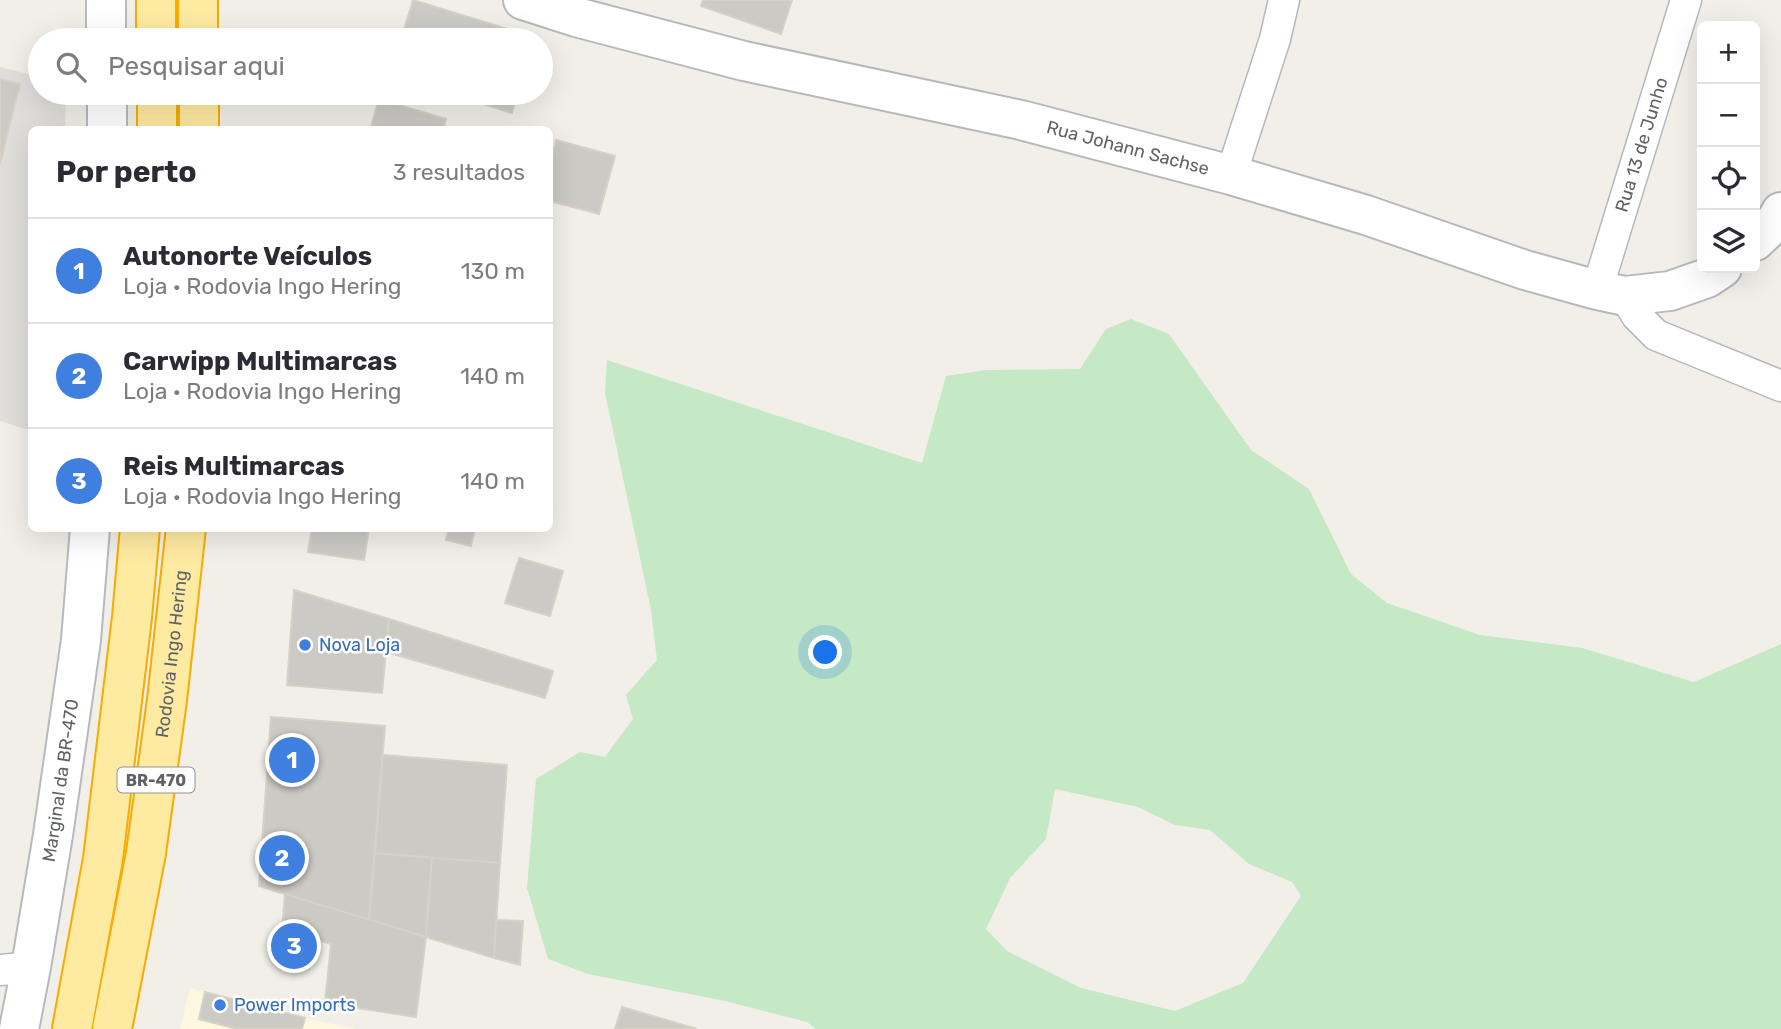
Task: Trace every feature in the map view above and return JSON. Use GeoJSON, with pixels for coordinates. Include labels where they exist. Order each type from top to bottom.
{"type":"FeatureCollection","features":[{"type":"Feature","properties":{"kind":"highway"},"geometry":{"type":"LineString","coordinates":[[156,0],[156,28]]}},
{"type":"Feature","properties":{"kind":"highway"},"geometry":{"type":"LineString","coordinates":[[198,0],[198,28]]}},
{"type":"Feature","properties":{"kind":"highway"},"geometry":{"type":"LineString","coordinates":[[157,105],[157,126]]}},
{"type":"Feature","properties":{"kind":"highway"},"geometry":{"type":"LineString","coordinates":[[199,105],[199,126]]}},
{"type":"Feature","properties":{"kind":"highway","name":"BR-470"},"geometry":{"type":"LineString","coordinates":[[72,1029],[103,859],[140,532]]}},
{"type":"Feature","properties":{"kind":"highway","name":"Rodovia Ingo Hering"},"geometry":{"type":"LineString","coordinates":[[112,1029],[146,853],[187,532]]}},
{"type":"Feature","properties":{"kind":"street"},"geometry":{"type":"LineString","coordinates":[[106,0],[106,28]]}},
{"type":"Feature","properties":{"kind":"street","name":"Rua Johann Sachse"},"geometry":{"type":"LineString","coordinates":[[523,0],[744,61],[1021,120],[1231,174],[1366,215],[1525,270],[1611,293],[1670,291],[1714,273]]}},
{"type":"Feature","properties":{"kind":"street"},"geometry":{"type":"LineString","coordinates":[[1231,174],[1275,39],[1284,0]]}},
{"type":"Feature","properties":{"kind":"street","name":"Rua 13 de Junho"},"geometry":{"type":"LineString","coordinates":[[1611,293],[1686,0]]}},
{"type":"Feature","properties":{"kind":"street"},"geometry":{"type":"LineString","coordinates":[[107,105],[107,126]]}},
{"type":"Feature","properties":{"kind":"street"},"geometry":{"type":"LineString","coordinates":[[1760,236],[1781,212]]}},
{"type":"Feature","properties":{"kind":"street"},"geometry":{"type":"LineString","coordinates":[[1611,293],[1657,335],[1781,386]]}},
{"type":"Feature","properties":{"kind":"street","name":"Marginal da BR-470"},"geometry":{"type":"LineString","coordinates":[[19,1029],[16,968],[53,835],[81,640],[90,532]]}},
{"type":"Feature","properties":{"kind":"shaded area"},"geometry":{"type":"Polygon","coordinates":[[[0,67],[28,74],[28,105],[66,105],[65,126],[28,126],[28,430],[0,421],[0,67]]]}},
{"type":"Feature","properties":{"kind":"shaded area","name":"Power Imports"},"geometry":{"type":"Polygon","coordinates":[[[190,988],[305,1018],[357,1029],[180,1029],[190,988]]]}},
{"type":"Feature","properties":{"kind":"green space"},"geometry":{"type":"Polygon","coordinates":[[[1131,319],[1169,334],[1251,450],[1309,489],[1351,574],[1387,603],[1480,635],[1582,648],[1694,682],[1781,644],[1781,1029],[816,1029],[807,1022],[725,1001],[588,974],[548,959],[527,888],[536,779],[580,752],[605,757],[633,719],[626,695],[657,660],[651,610],[605,393],[607,360],[922,463],[946,376],[987,370],[1080,369],[1106,329],[1131,319]],[[1055,789],[1046,839],[1010,878],[986,929],[1007,951],[1081,988],[1175,1011],[1243,983],[1301,896],[1292,882],[1249,864],[1210,830],[1175,825],[1138,807],[1055,789]]]}},
{"type":"Feature","properties":{"kind":"building"},"geometry":{"type":"Polygon","coordinates":[[[413,0],[504,28],[405,28],[413,0]]]}},
{"type":"Feature","properties":{"kind":"building"},"geometry":{"type":"Polygon","coordinates":[[[703,0],[792,0],[781,34],[701,6],[703,0]]]}},
{"type":"Feature","properties":{"kind":"building"},"geometry":{"type":"Polygon","coordinates":[[[0,79],[20,84],[0,164],[0,79]]]}},
{"type":"Feature","properties":{"kind":"building"},"geometry":{"type":"Polygon","coordinates":[[[377,105],[399,105],[446,119],[444,126],[371,126],[377,105]]]}},
{"type":"Feature","properties":{"kind":"building"},"geometry":{"type":"Polygon","coordinates":[[[486,105],[514,105],[512,113],[486,105]]]}},
{"type":"Feature","properties":{"kind":"building"},"geometry":{"type":"Polygon","coordinates":[[[556,140],[615,156],[599,214],[553,202],[553,152],[556,140]]]}},
{"type":"Feature","properties":{"kind":"building"},"geometry":{"type":"Polygon","coordinates":[[[311,532],[368,532],[364,560],[308,552],[311,532]]]}},
{"type":"Feature","properties":{"kind":"building"},"geometry":{"type":"Polygon","coordinates":[[[448,532],[474,532],[471,546],[446,540],[448,532]]]}},
{"type":"Feature","properties":{"kind":"building"},"geometry":{"type":"Polygon","coordinates":[[[519,558],[563,571],[550,616],[505,603],[519,558]]]}},
{"type":"Feature","properties":{"kind":"building"},"geometry":{"type":"Polygon","coordinates":[[[294,590],[389,619],[382,693],[287,685],[294,590]]]}},
{"type":"Feature","properties":{"kind":"building"},"geometry":{"type":"Polygon","coordinates":[[[389,619],[553,671],[545,698],[386,652],[389,619]]]}},
{"type":"Feature","properties":{"kind":"building"},"geometry":{"type":"Polygon","coordinates":[[[271,717],[385,726],[369,920],[259,886],[271,717]]]}},
{"type":"Feature","properties":{"kind":"building"},"geometry":{"type":"Polygon","coordinates":[[[383,755],[507,765],[500,863],[375,853],[383,755]]]}},
{"type":"Feature","properties":{"kind":"building"},"geometry":{"type":"Polygon","coordinates":[[[375,853],[432,858],[426,937],[369,920],[375,853]]]}},
{"type":"Feature","properties":{"kind":"building"},"geometry":{"type":"Polygon","coordinates":[[[432,858],[500,863],[494,958],[426,937],[432,858]]]}},
{"type":"Feature","properties":{"kind":"building"},"geometry":{"type":"Polygon","coordinates":[[[285,894],[426,937],[416,1017],[325,1003],[331,944],[282,930],[285,894]]]}},
{"type":"Feature","properties":{"kind":"building"},"geometry":{"type":"Polygon","coordinates":[[[496,920],[523,921],[520,965],[494,958],[496,920]]]}},
{"type":"Feature","properties":{"kind":"building","name":"Power Imports"},"geometry":{"type":"Polygon","coordinates":[[[205,992],[305,1018],[302,1029],[237,1029],[199,1019],[205,992]]]}},
{"type":"Feature","properties":{"kind":"building"},"geometry":{"type":"Polygon","coordinates":[[[622,1007],[697,1029],[615,1029],[622,1007]]]}},
{"type":"Feature","properties":{"kind":"place","name":"Nova Loja"},"geometry":{"type":"Point","coordinates":[305,645]}},
{"type":"Feature","properties":{"kind":"place","name":"Autonorte Veículos"},"geometry":{"type":"Point","coordinates":[292,760]}},
{"type":"Feature","properties":{"kind":"place","name":"Carwipp Multimarcas"},"geometry":{"type":"Point","coordinates":[282,858]}},
{"type":"Feature","properties":{"kind":"place","name":"Reis Multimarcas"},"geometry":{"type":"Point","coordinates":[294,946]}},
{"type":"Feature","properties":{"kind":"place","name":"Power Imports"},"geometry":{"type":"Point","coordinates":[220,1005]}}]}
